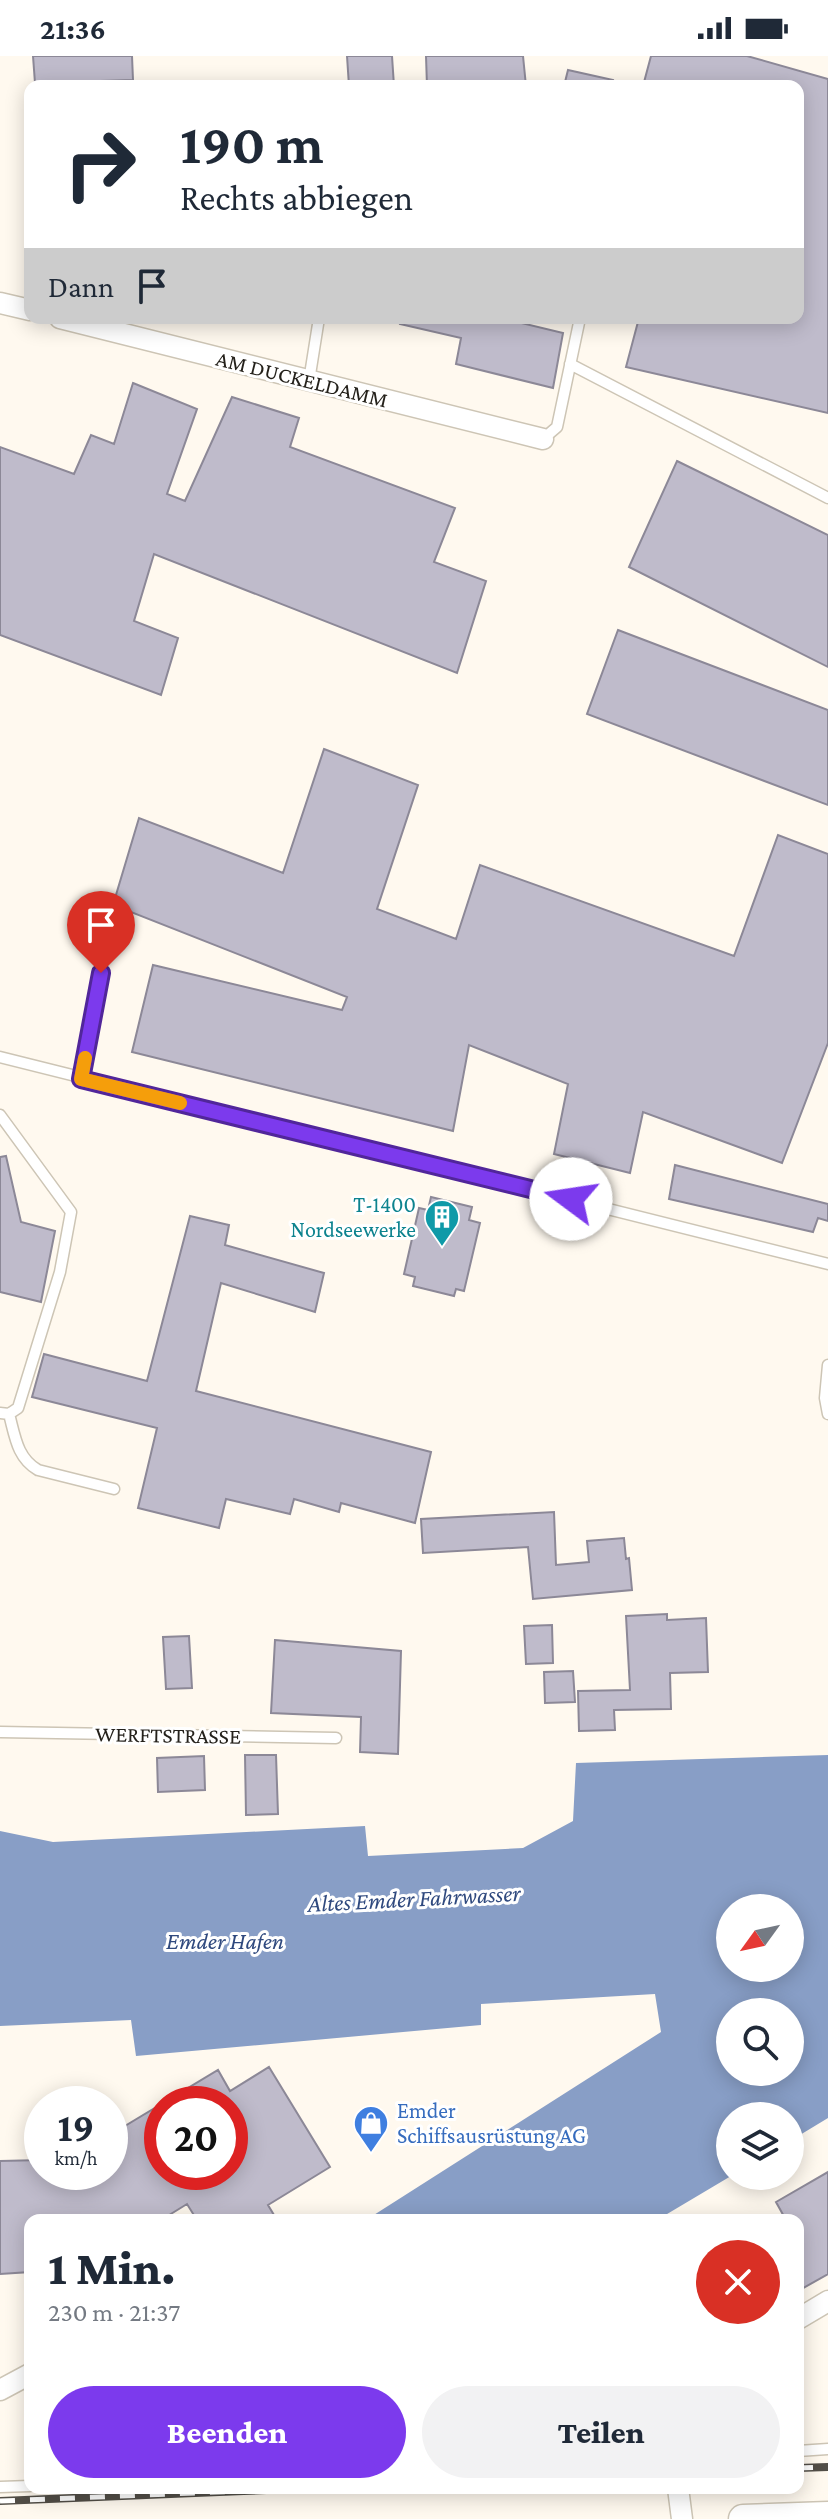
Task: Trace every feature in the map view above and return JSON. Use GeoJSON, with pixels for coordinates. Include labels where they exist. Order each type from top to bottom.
{"type":"FeatureCollection","features":[{"type":"Feature","properties":{"kind":"main road"},"geometry":{"type":"LineString","coordinates":[[743,2519],[828,2516]]}},
{"type":"Feature","properties":{"kind":"street"},"geometry":{"type":"LineString","coordinates":[[0,303],[24,309]]}},
{"type":"Feature","properties":{"kind":"street","name":"AM DUCKELDAMM"},"geometry":{"type":"LineString","coordinates":[[84,324],[543,439]]}},
{"type":"Feature","properties":{"kind":"street"},"geometry":{"type":"LineString","coordinates":[[804,2315],[828,2301]]}},
{"type":"Feature","properties":{"kind":"street"},"geometry":{"type":"LineString","coordinates":[[0,2390],[24,2377]]}},
{"type":"Feature","properties":{"kind":"street"},"geometry":{"type":"LineString","coordinates":[[679,2494],[682,2519]]}},
{"type":"Feature","properties":{"kind":"lane"},"geometry":{"type":"LineString","coordinates":[[309,381],[318,324]]}},
{"type":"Feature","properties":{"kind":"lane"},"geometry":{"type":"LineString","coordinates":[[543,439],[557,427],[579,324]]}},
{"type":"Feature","properties":{"kind":"lane"},"geometry":{"type":"LineString","coordinates":[[570,364],[828,498]]}},
{"type":"Feature","properties":{"kind":"lane"},"geometry":{"type":"LineString","coordinates":[[81,1079],[101,973]]}},
{"type":"Feature","properties":{"kind":"lane"},"geometry":{"type":"LineString","coordinates":[[0,1057],[828,1264]]}},
{"type":"Feature","properties":{"kind":"lane"},"geometry":{"type":"LineString","coordinates":[[0,1115],[71,1212],[60,1272],[18,1408],[4,1413],[21,1455],[28,1464],[38,1470],[114,1489]]}},
{"type":"Feature","properties":{"kind":"lane"},"geometry":{"type":"LineString","coordinates":[[828,1365],[825,1398],[828,1414]]}},
{"type":"Feature","properties":{"kind":"lane","name":"WERFTSTRASSE"},"geometry":{"type":"LineString","coordinates":[[0,1732],[336,1738]]}},
{"type":"Feature","properties":{"kind":"lane"},"geometry":{"type":"LineString","coordinates":[[804,2451],[828,2449]]}},
{"type":"Feature","properties":{"kind":"lane"},"geometry":{"type":"LineString","coordinates":[[0,2487],[24,2486]]}},
{"type":"Feature","properties":{"kind":"water","name":"Emder Hafen"},"geometry":{"type":"Polygon","coordinates":[[[828,1755],[828,2118],[804,2133],[804,2102],[716,2102],[716,2185],[667,2214],[375,2214],[661,2032],[655,1994],[481,2004],[481,2025],[136,2056],[131,2020],[0,2026],[0,1831],[53,1842],[365,1826],[368,1856],[523,1848],[573,1821],[576,1763],[828,1755]]]}},
{"type":"Feature","properties":{"kind":"building"},"geometry":{"type":"Polygon","coordinates":[[[33,56],[132,56],[133,80],[35,80],[33,56]]]}},
{"type":"Feature","properties":{"kind":"building"},"geometry":{"type":"Polygon","coordinates":[[[347,56],[392,56],[394,80],[349,80],[347,56]]]}},
{"type":"Feature","properties":{"kind":"building"},"geometry":{"type":"Polygon","coordinates":[[[426,56],[523,56],[525,80],[427,80],[426,56]]]}},
{"type":"Feature","properties":{"kind":"building"},"geometry":{"type":"Polygon","coordinates":[[[651,56],[747,56],[828,79],[828,413],[626,367],[637,324],[804,324],[804,80],[645,80],[651,56]]]}},
{"type":"Feature","properties":{"kind":"building"},"geometry":{"type":"Polygon","coordinates":[[[568,70],[613,80],[566,80],[568,70]]]}},
{"type":"Feature","properties":{"kind":"building"},"geometry":{"type":"Polygon","coordinates":[[[400,324],[526,324],[563,333],[553,388],[456,364],[461,338],[400,324]]]}},
{"type":"Feature","properties":{"kind":"building"},"geometry":{"type":"Polygon","coordinates":[[[133,383],[197,409],[167,494],[185,501],[232,397],[299,418],[290,447],[455,508],[434,562],[486,581],[457,673],[154,554],[134,621],[178,638],[161,695],[0,635],[0,447],[74,474],[91,435],[114,444],[133,383]]]}},
{"type":"Feature","properties":{"kind":"building"},"geometry":{"type":"Polygon","coordinates":[[[677,461],[828,535],[828,667],[629,567],[677,461]]]}},
{"type":"Feature","properties":{"kind":"building"},"geometry":{"type":"Polygon","coordinates":[[[618,630],[828,710],[828,805],[587,714],[618,630]]]}},
{"type":"Feature","properties":{"kind":"building"},"geometry":{"type":"Polygon","coordinates":[[[324,749],[418,785],[377,909],[456,939],[480,865],[734,956],[778,835],[828,854],[828,1043],[782,1163],[643,1112],[630,1173],[554,1154],[568,1084],[469,1045],[453,1131],[132,1052],[153,965],[342,1010],[347,997],[113,905],[139,818],[283,873],[324,749]]]}},
{"type":"Feature","properties":{"kind":"building"},"geometry":{"type":"Polygon","coordinates":[[[6,1156],[21,1222],[55,1231],[41,1302],[0,1292],[0,1157],[6,1156]]]}},
{"type":"Feature","properties":{"kind":"building"},"geometry":{"type":"Polygon","coordinates":[[[675,1165],[828,1204],[828,1221],[818,1218],[813,1232],[669,1199],[675,1165]]]}},
{"type":"Feature","properties":{"kind":"building","name":"T-1400 Nordseewerke"},"geometry":{"type":"Polygon","coordinates":[[[431,1197],[472,1207],[469,1220],[480,1223],[464,1291],[456,1289],[454,1296],[413,1286],[415,1277],[404,1274],[419,1208],[428,1210],[431,1197]]]}},
{"type":"Feature","properties":{"kind":"building"},"geometry":{"type":"Polygon","coordinates":[[[190,1216],[229,1225],[225,1245],[324,1273],[315,1312],[221,1283],[196,1391],[431,1452],[415,1523],[341,1503],[339,1512],[294,1499],[290,1514],[226,1499],[219,1528],[138,1508],[157,1428],[32,1397],[44,1354],[147,1381],[190,1216]]]}},
{"type":"Feature","properties":{"kind":"building"},"geometry":{"type":"Polygon","coordinates":[[[554,1512],[556,1565],[589,1562],[587,1541],[624,1538],[632,1590],[533,1599],[528,1547],[423,1553],[421,1519],[554,1512]]]}},
{"type":"Feature","properties":{"kind":"building"},"geometry":{"type":"Polygon","coordinates":[[[667,1614],[667,1620],[706,1618],[708,1672],[670,1673],[671,1709],[614,1710],[615,1730],[579,1731],[578,1691],[630,1690],[626,1616],[667,1614]]]}},
{"type":"Feature","properties":{"kind":"building"},"geometry":{"type":"Polygon","coordinates":[[[552,1625],[553,1663],[526,1664],[524,1626],[552,1625]]]}},
{"type":"Feature","properties":{"kind":"building"},"geometry":{"type":"Polygon","coordinates":[[[189,1636],[192,1688],[166,1689],[163,1637],[189,1636]]]}},
{"type":"Feature","properties":{"kind":"building"},"geometry":{"type":"Polygon","coordinates":[[[275,1640],[401,1651],[398,1754],[360,1752],[361,1717],[271,1713],[275,1640]]]}},
{"type":"Feature","properties":{"kind":"building"},"geometry":{"type":"Polygon","coordinates":[[[573,1671],[575,1702],[545,1703],[544,1672],[573,1671]]]}},
{"type":"Feature","properties":{"kind":"building"},"geometry":{"type":"Polygon","coordinates":[[[245,1755],[276,1755],[278,1814],[246,1815],[245,1755]]]}},
{"type":"Feature","properties":{"kind":"building"},"geometry":{"type":"Polygon","coordinates":[[[204,1756],[205,1790],[158,1792],[157,1758],[204,1756]]]}},
{"type":"Feature","properties":{"kind":"building"},"geometry":{"type":"Polygon","coordinates":[[[269,2067],[330,2167],[268,2205],[273,2214],[193,2214],[187,2204],[171,2214],[24,2214],[24,2272],[0,2274],[0,2161],[24,2160],[24,2190],[128,2190],[128,2124],[144,2115],[144,2190],[248,2190],[248,2086],[238,2086],[269,2067]]]}},
{"type":"Feature","properties":{"kind":"building"},"geometry":{"type":"Polygon","coordinates":[[[218,2070],[227,2086],[191,2086],[218,2070]]]}},
{"type":"Feature","properties":{"kind":"building"},"geometry":{"type":"Polygon","coordinates":[[[828,2172],[828,2274],[804,2288],[804,2214],[783,2214],[776,2202],[797,2190],[804,2190],[804,2186],[828,2172]]]}},
{"type":"Feature","properties":{"kind":"railway"},"geometry":{"type":"LineString","coordinates":[[804,2468],[828,2467]]}},
{"type":"Feature","properties":{"kind":"railway"},"geometry":{"type":"LineString","coordinates":[[0,2501],[170,2494]]}},
{"type":"Feature","properties":{"kind":"slow traffic"},"geometry":{"type":"LineString","coordinates":[[85,1058],[81,1079],[180,1103]]}},
{"type":"Feature","properties":{"kind":"place","name":"T-1400 Nordseewerke"},"geometry":{"type":"Point","coordinates":[442,1248]}},
{"type":"Feature","properties":{"kind":"place","name":"Emder Schiffsausrüstung AG"},"geometry":{"type":"Point","coordinates":[371,2154]}},
{"type":"Feature","properties":{"kind":"route"},"geometry":{"type":"LineString","coordinates":[[101,973],[81,1079],[571,1199]]}},
{"type":"Feature","properties":{"kind":"water label","name":"Altes Emder Fahrwasser"},"geometry":{"type":"Point","coordinates":[414,1898]}}]}
